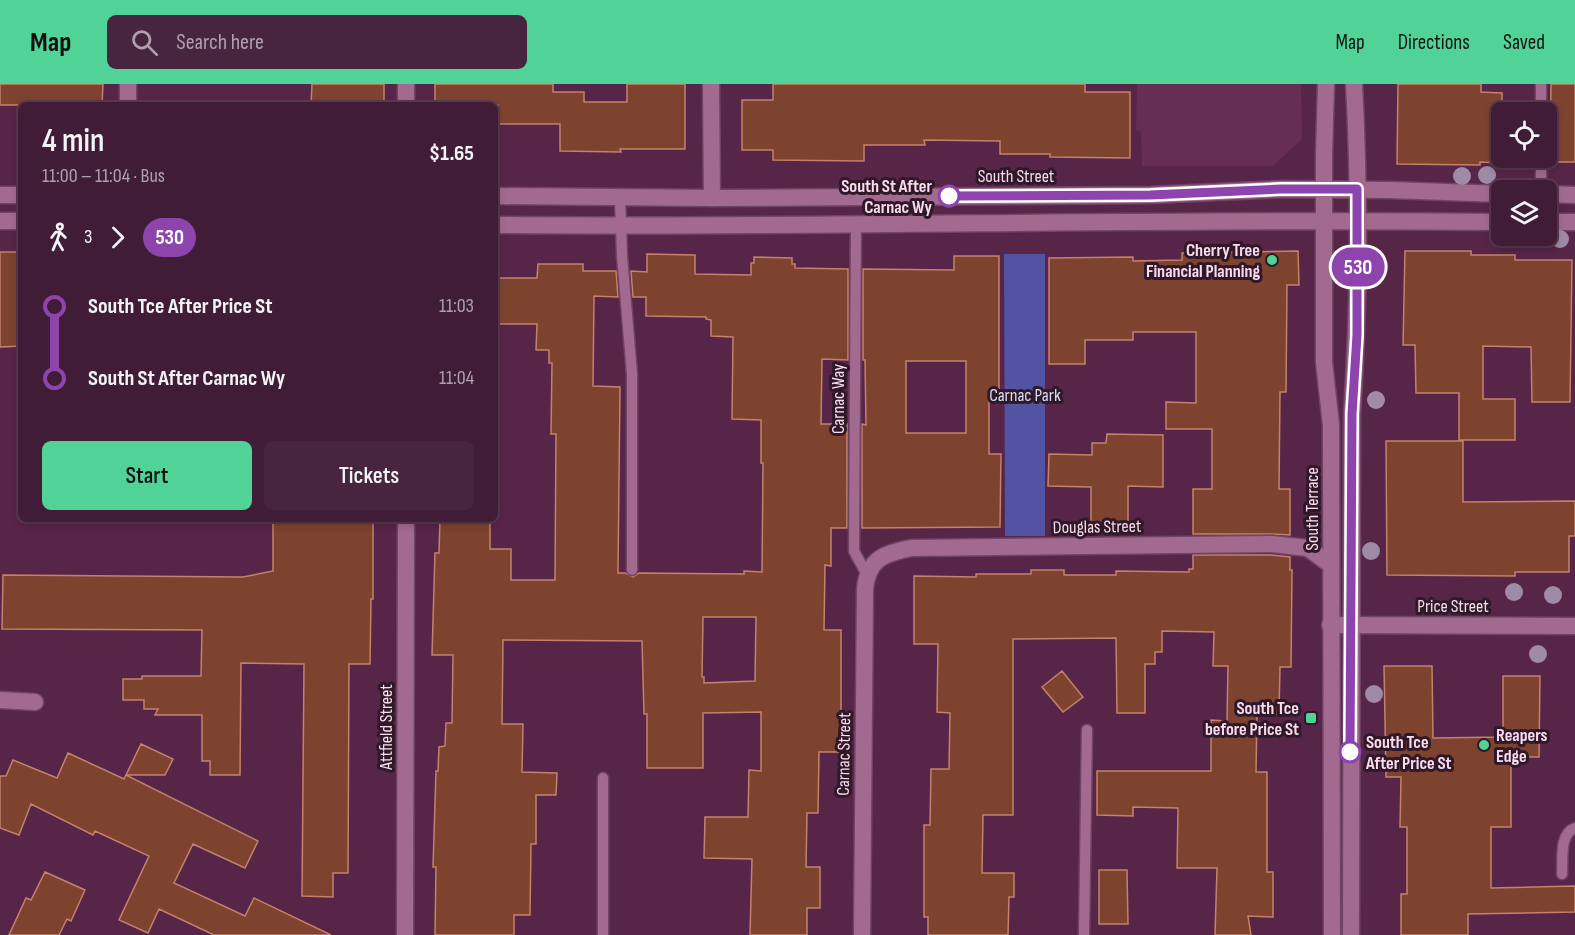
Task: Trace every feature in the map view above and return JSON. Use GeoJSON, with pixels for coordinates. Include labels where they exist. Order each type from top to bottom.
{"type":"FeatureCollection","features":[{"type":"Feature","properties":{"kind":"street"},"geometry":{"type":"LineString","coordinates":[[128,84],[128,102]]}},
{"type":"Feature","properties":{"kind":"street"},"geometry":{"type":"LineString","coordinates":[[406,84],[406,102]]}},
{"type":"Feature","properties":{"kind":"street"},"geometry":{"type":"LineString","coordinates":[[711,84],[712,198]]}},
{"type":"Feature","properties":{"kind":"street","name":"South Terrace"},"geometry":{"type":"LineString","coordinates":[[1326,84],[1324,362],[1331,425],[1332,935]]}},
{"type":"Feature","properties":{"kind":"street"},"geometry":{"type":"LineString","coordinates":[[1351,935],[1352,414],[1357,335],[1358,221],[1354,84]]}},
{"type":"Feature","properties":{"kind":"street","name":"South Street"},"geometry":{"type":"LineString","coordinates":[[498,196],[712,198],[1150,195],[1281,189],[1491,194]]}},
{"type":"Feature","properties":{"kind":"street"},"geometry":{"type":"LineString","coordinates":[[1557,194],[1575,195]]}},
{"type":"Feature","properties":{"kind":"street"},"geometry":{"type":"LineString","coordinates":[[0,195],[18,195]]}},
{"type":"Feature","properties":{"kind":"street"},"geometry":{"type":"LineString","coordinates":[[0,221],[18,221]]}},
{"type":"Feature","properties":{"kind":"street"},"geometry":{"type":"LineString","coordinates":[[498,225],[1491,222]]}},
{"type":"Feature","properties":{"kind":"street"},"geometry":{"type":"LineString","coordinates":[[1557,222],[1575,222]]}},
{"type":"Feature","properties":{"kind":"street","name":"Attfield Street"},"geometry":{"type":"LineString","coordinates":[[405,935],[406,522]]}},
{"type":"Feature","properties":{"kind":"street","name":"Douglas Street"},"geometry":{"type":"LineString","coordinates":[[866,573],[879,558],[911,548],[1272,544],[1308,548],[1331,565]]}},
{"type":"Feature","properties":{"kind":"street","name":"Carnac Street"},"geometry":{"type":"LineString","coordinates":[[862,935],[866,573]]}},
{"type":"Feature","properties":{"kind":"street","name":"Price Street"},"geometry":{"type":"LineString","coordinates":[[1330,625],[1575,626]]}},
{"type":"Feature","properties":{"kind":"street"},"geometry":{"type":"LineString","coordinates":[[0,700],[35,702]]}},
{"type":"Feature","properties":{"kind":"lane"},"geometry":{"type":"LineString","coordinates":[[1541,84],[1541,102]]}},
{"type":"Feature","properties":{"kind":"lane"},"geometry":{"type":"LineString","coordinates":[[620,198],[622,256],[632,374],[632,570]]}},
{"type":"Feature","properties":{"kind":"lane","name":"Carnac Way"},"geometry":{"type":"LineString","coordinates":[[856,223],[854,551],[866,573]]}},
{"type":"Feature","properties":{"kind":"lane"},"geometry":{"type":"LineString","coordinates":[[1084,935],[1087,730]]}},
{"type":"Feature","properties":{"kind":"lane"},"geometry":{"type":"LineString","coordinates":[[603,778],[603,935]]}},
{"type":"Feature","properties":{"kind":"lane"},"geometry":{"type":"LineString","coordinates":[[1562,874],[1564,836],[1575,828]]}},
{"type":"Feature","properties":{"kind":"shaded area"},"geometry":{"type":"Polygon","coordinates":[[[1137,84],[1301,84],[1302,139],[1273,166],[1142,166],[1141,131],[1136,130],[1137,84]]]}},
{"type":"Feature","properties":{"kind":"green space","name":"Carnac Park"},"geometry":{"type":"Polygon","coordinates":[[[1004,254],[1045,254],[1045,536],[1005,536],[1004,254]]]}},
{"type":"Feature","properties":{"kind":"building"},"geometry":{"type":"Polygon","coordinates":[[[0,84],[103,84],[102,102],[18,102],[18,105],[0,105],[0,84]]]}},
{"type":"Feature","properties":{"kind":"building"},"geometry":{"type":"Polygon","coordinates":[[[312,84],[384,84],[384,102],[311,102],[312,84]]]}},
{"type":"Feature","properties":{"kind":"building"},"geometry":{"type":"Polygon","coordinates":[[[435,84],[553,84],[553,92],[584,92],[584,102],[627,102],[627,84],[685,84],[685,149],[620,149],[621,152],[560,151],[560,124],[498,124],[498,102],[435,102],[435,84]]]}},
{"type":"Feature","properties":{"kind":"building"},"geometry":{"type":"Polygon","coordinates":[[[773,84],[1085,84],[1085,92],[1130,92],[1130,158],[1000,154],[1000,141],[924,140],[925,145],[864,145],[864,161],[773,160],[773,150],[742,150],[742,100],[773,100],[773,84]]]}},
{"type":"Feature","properties":{"kind":"building"},"geometry":{"type":"Polygon","coordinates":[[[1398,84],[1481,84],[1481,92],[1502,93],[1502,102],[1491,102],[1491,162],[1480,162],[1480,165],[1397,164],[1398,84]]]}},
{"type":"Feature","properties":{"kind":"building"},"geometry":{"type":"Polygon","coordinates":[[[1551,84],[1575,84],[1575,162],[1557,162],[1557,102],[1551,102],[1551,84]]]}},
{"type":"Feature","properties":{"kind":"building"},"geometry":{"type":"Polygon","coordinates":[[[1298,251],[1299,285],[1287,285],[1286,392],[1280,392],[1279,489],[1290,489],[1290,535],[1193,534],[1193,489],[1212,489],[1212,429],[1166,429],[1166,402],[1196,403],[1196,332],[1133,332],[1133,340],[1085,340],[1085,364],[1049,364],[1049,258],[1133,257],[1133,261],[1182,260],[1182,253],[1298,251]]]}},
{"type":"Feature","properties":{"kind":"building"},"geometry":{"type":"Polygon","coordinates":[[[1405,251],[1471,251],[1471,255],[1515,255],[1515,260],[1572,260],[1570,402],[1532,402],[1531,347],[1483,346],[1483,399],[1515,399],[1515,440],[1459,440],[1459,393],[1416,393],[1415,345],[1403,345],[1405,251]]]}},
{"type":"Feature","properties":{"kind":"building"},"geometry":{"type":"Polygon","coordinates":[[[0,252],[18,252],[18,346],[0,347],[0,252]]]}},
{"type":"Feature","properties":{"kind":"building"},"geometry":{"type":"Polygon","coordinates":[[[647,254],[695,255],[695,274],[751,275],[751,263],[754,263],[754,257],[792,258],[795,268],[848,269],[848,360],[822,359],[821,424],[847,424],[847,528],[831,528],[831,566],[825,565],[824,630],[841,630],[841,752],[819,752],[818,813],[807,813],[806,867],[820,867],[820,908],[807,908],[807,935],[750,935],[752,859],[704,858],[705,817],[748,817],[749,770],[761,771],[761,712],[703,713],[703,768],[647,768],[647,714],[644,714],[642,641],[503,640],[502,724],[523,724],[522,772],[557,773],[556,795],[536,795],[536,844],[531,844],[530,915],[514,915],[514,935],[435,935],[436,867],[433,867],[436,771],[438,771],[439,747],[445,746],[446,723],[452,723],[453,655],[432,655],[435,553],[439,553],[440,522],[490,522],[490,549],[511,549],[511,580],[555,580],[556,434],[551,434],[552,363],[549,363],[549,350],[536,350],[537,324],[498,324],[498,278],[537,278],[538,264],[583,264],[583,271],[616,271],[618,297],[594,296],[593,386],[620,387],[618,573],[625,573],[633,577],[639,573],[744,574],[744,571],[762,572],[761,420],[732,419],[733,337],[711,336],[711,320],[706,317],[646,316],[646,297],[633,297],[631,271],[647,272],[647,254]],[[703,617],[702,677],[704,677],[704,683],[755,681],[756,617],[703,617]]]}},
{"type":"Feature","properties":{"kind":"building"},"geometry":{"type":"Polygon","coordinates":[[[954,256],[999,256],[999,401],[989,401],[989,454],[1001,454],[1000,527],[862,528],[862,424],[866,425],[863,269],[954,270],[954,256]],[[906,361],[906,433],[966,433],[966,361],[906,361]]]}},
{"type":"Feature","properties":{"kind":"building"},"geometry":{"type":"Polygon","coordinates":[[[1107,434],[1163,435],[1163,487],[1128,486],[1128,528],[1091,527],[1091,487],[1048,486],[1049,454],[1092,455],[1092,443],[1106,443],[1107,434]]]}},
{"type":"Feature","properties":{"kind":"building"},"geometry":{"type":"Polygon","coordinates":[[[1386,441],[1463,441],[1463,502],[1575,501],[1575,536],[1569,536],[1569,572],[1515,572],[1515,576],[1387,575],[1386,441]]]}},
{"type":"Feature","properties":{"kind":"building"},"geometry":{"type":"Polygon","coordinates":[[[273,522],[373,522],[370,664],[349,664],[348,873],[333,873],[333,897],[302,896],[304,664],[241,663],[240,775],[210,775],[210,761],[202,761],[202,715],[155,715],[158,709],[144,709],[144,700],[123,700],[123,679],[142,679],[142,676],[201,676],[202,630],[2,629],[3,575],[243,577],[273,571],[273,522]]]}},
{"type":"Feature","properties":{"kind":"building"},"geometry":{"type":"Polygon","coordinates":[[[1193,555],[1290,557],[1290,570],[1292,570],[1291,667],[1280,667],[1279,714],[1257,714],[1256,772],[1267,772],[1267,872],[1273,872],[1273,917],[1248,916],[1251,935],[1215,935],[1217,868],[1177,868],[1178,808],[1133,807],[1133,816],[1097,815],[1097,771],[1211,771],[1211,720],[1227,721],[1228,666],[1213,666],[1214,632],[1162,631],[1162,652],[1155,652],[1155,664],[1145,664],[1145,713],[1117,713],[1116,638],[1013,639],[1013,815],[983,815],[982,873],[1014,873],[1014,897],[1009,897],[1008,935],[928,935],[928,917],[924,917],[924,825],[930,825],[931,769],[949,769],[950,713],[937,712],[938,644],[914,644],[914,576],[976,577],[976,574],[1031,574],[1031,570],[1064,570],[1064,575],[1116,575],[1116,571],[1189,572],[1189,569],[1193,569],[1193,555]]]}},
{"type":"Feature","properties":{"kind":"building"},"geometry":{"type":"Polygon","coordinates":[[[1384,666],[1432,666],[1433,738],[1503,737],[1503,676],[1540,676],[1539,757],[1511,757],[1511,827],[1491,827],[1491,888],[1575,886],[1575,912],[1468,914],[1468,935],[1401,935],[1401,894],[1407,894],[1407,827],[1400,827],[1401,777],[1386,777],[1384,666]]]}},
{"type":"Feature","properties":{"kind":"building"},"geometry":{"type":"Polygon","coordinates":[[[1062,671],[1083,697],[1063,712],[1042,687],[1062,671]]]}},
{"type":"Feature","properties":{"kind":"building"},"geometry":{"type":"Polygon","coordinates":[[[141,744],[173,759],[165,775],[126,775],[141,744]]]}},
{"type":"Feature","properties":{"kind":"building"},"geometry":{"type":"Polygon","coordinates":[[[68,753],[124,779],[126,775],[258,841],[245,868],[193,844],[174,883],[245,916],[254,898],[331,935],[214,935],[159,909],[148,933],[119,920],[149,856],[95,831],[93,835],[31,804],[19,835],[0,828],[0,776],[6,776],[13,760],[57,778],[68,753]]]}},
{"type":"Feature","properties":{"kind":"building"},"geometry":{"type":"Polygon","coordinates":[[[1099,870],[1127,870],[1128,924],[1099,924],[1099,870]]]}},
{"type":"Feature","properties":{"kind":"building"},"geometry":{"type":"Polygon","coordinates":[[[45,872],[85,890],[71,921],[67,919],[59,935],[9,935],[26,898],[31,900],[45,872]]]}},
{"type":"Feature","properties":{"kind":"bus line","name":"530"},"geometry":{"type":"LineString","coordinates":[[949,196],[1150,195],[1281,189],[1357,189],[1357,335],[1352,414],[1350,752]]}},
{"type":"Feature","properties":{"kind":"place","name":"South St After Carnac Wy"},"geometry":{"type":"Point","coordinates":[949,196]}},
{"type":"Feature","properties":{"kind":"place","name":"Cherry Tree Financial Planning"},"geometry":{"type":"Point","coordinates":[1272,260]}},
{"type":"Feature","properties":{"kind":"place","name":"South Tce before Price St"},"geometry":{"type":"Point","coordinates":[1311,718]}},
{"type":"Feature","properties":{"kind":"place","name":"Reapers Edge"},"geometry":{"type":"Point","coordinates":[1484,745]}},
{"type":"Feature","properties":{"kind":"place","name":"South Tce After Price St"},"geometry":{"type":"Point","coordinates":[1350,752]}}]}
